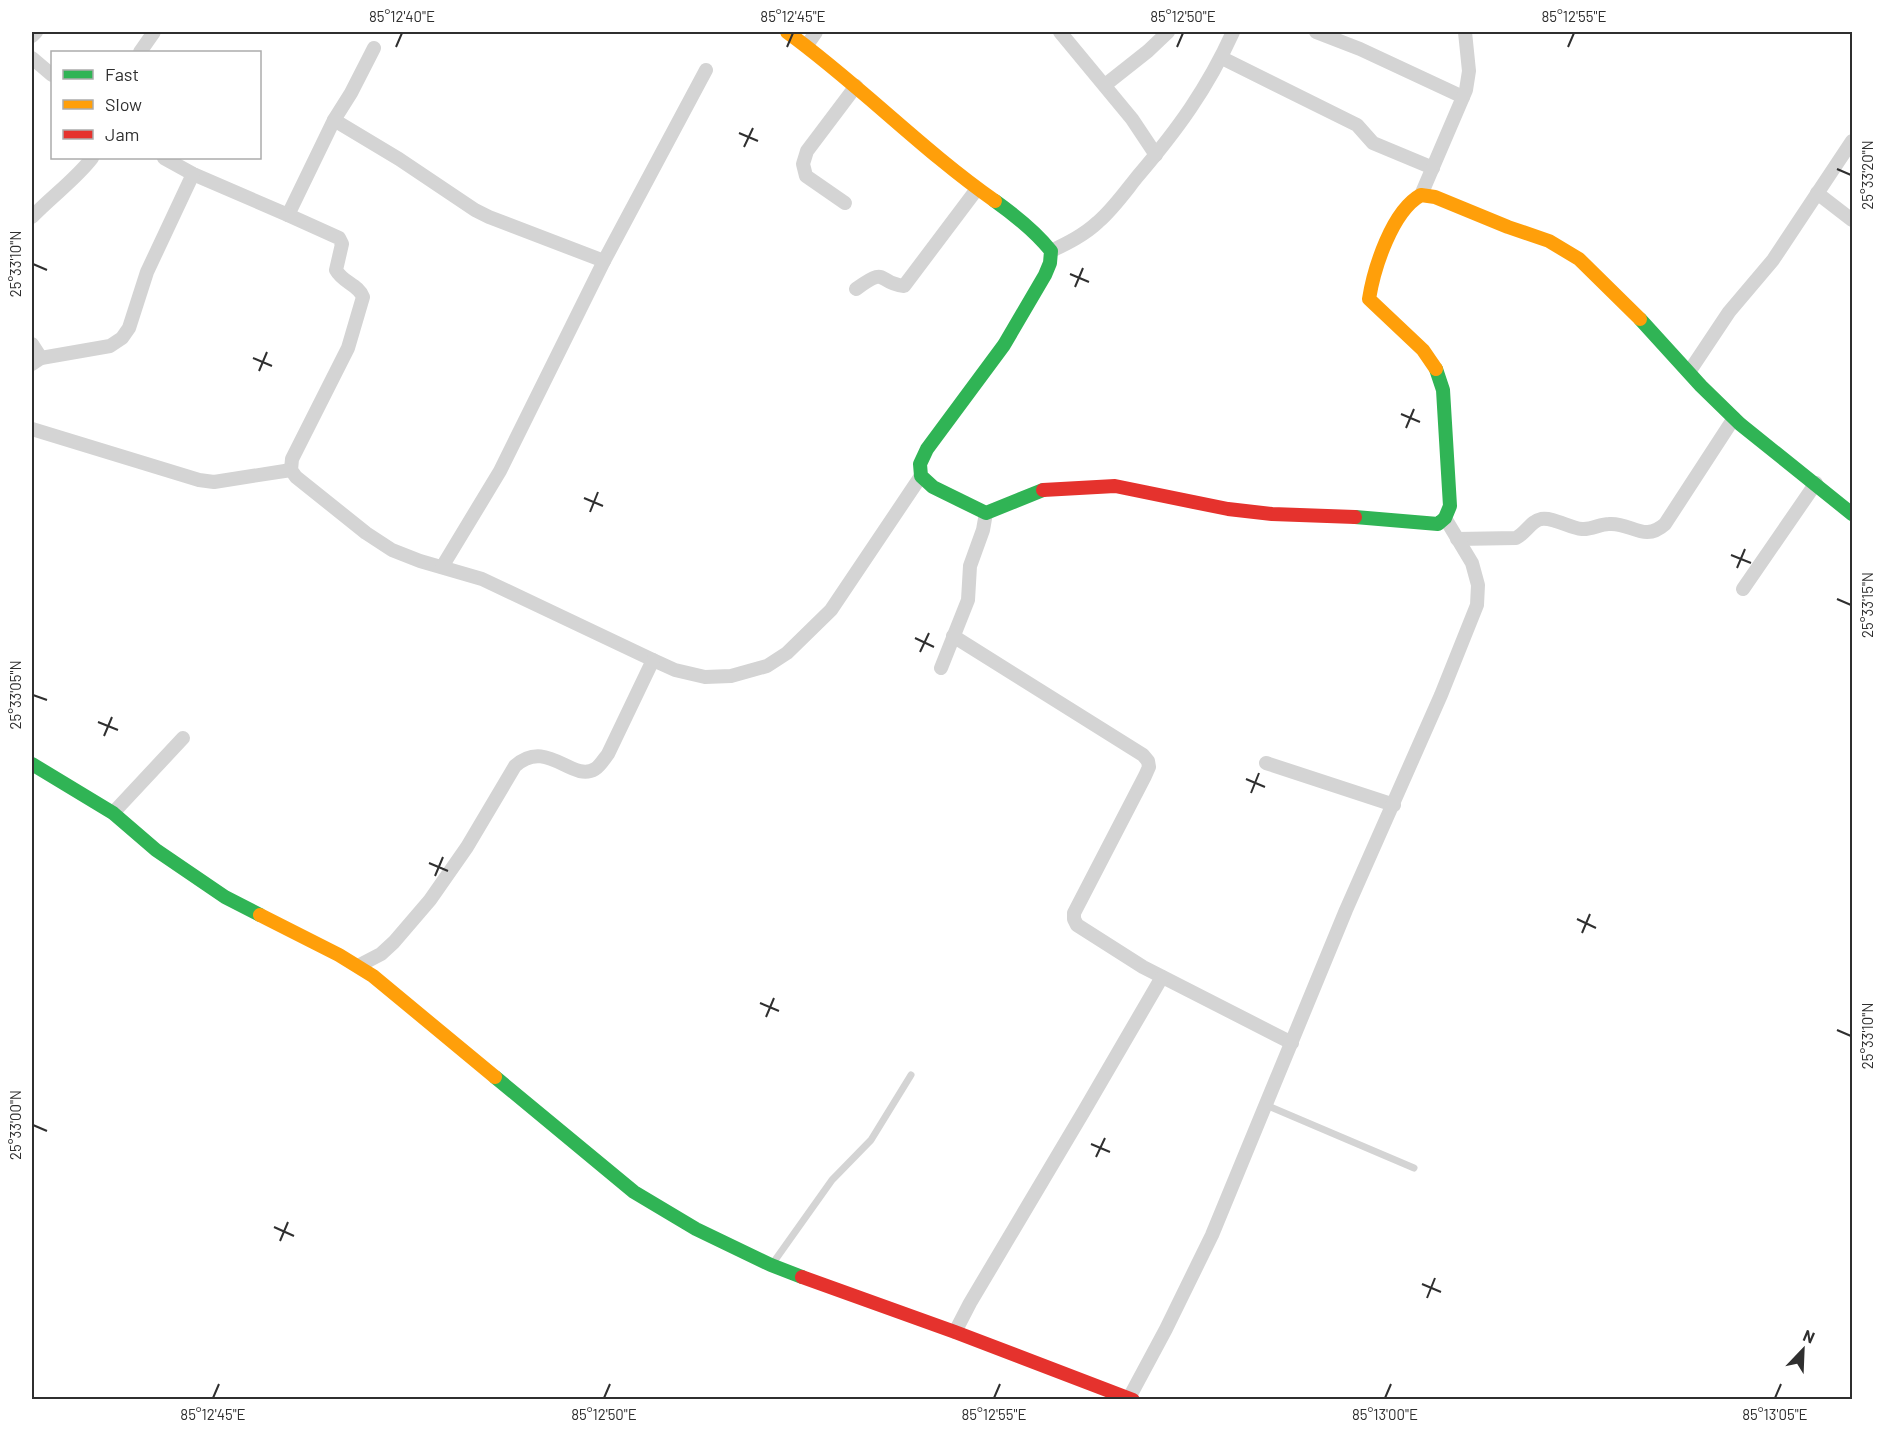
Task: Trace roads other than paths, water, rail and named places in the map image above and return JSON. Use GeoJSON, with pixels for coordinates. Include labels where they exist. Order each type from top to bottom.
{"type":"FeatureCollection","features":[{"type":"Feature","properties":{"kind":"street"},"geometry":{"type":"LineString","coordinates":[[32,36],[36,32]]}},
{"type":"Feature","properties":{"kind":"street"},"geometry":{"type":"LineString","coordinates":[[141,51],[154,32]]}},
{"type":"Feature","properties":{"kind":"street"},"geometry":{"type":"LineString","coordinates":[[166,159],[193,174],[339,238],[342,244],[336,270],[340,278],[360,290],[363,297],[348,348],[292,459],[291,470],[296,477],[366,533],[392,550],[482,579],[675,670],[705,677],[731,676],[766,666],[787,653],[831,610],[921,476],[920,464],[927,449],[1004,345],[1050,263],[1051,251],[1032,229],[954,171],[807,45],[787,32]]}},
{"type":"Feature","properties":{"kind":"street"},"geometry":{"type":"LineString","coordinates":[[807,45],[816,32]]}},
{"type":"Feature","properties":{"kind":"street"},"geometry":{"type":"LineString","coordinates":[[1060,32],[1132,119],[1156,155]]}},
{"type":"Feature","properties":{"kind":"street"},"geometry":{"type":"LineString","coordinates":[[1105,86],[1168,32]]}},
{"type":"Feature","properties":{"kind":"street"},"geometry":{"type":"LineString","coordinates":[[1051,251],[1080,236],[1106,215],[1156,155],[1185,119],[1222,58],[1232,32]]}},
{"type":"Feature","properties":{"kind":"street"},"geometry":{"type":"LineString","coordinates":[[1316,32],[1350,45],[1463,97]]}},
{"type":"Feature","properties":{"kind":"street"},"geometry":{"type":"LineString","coordinates":[[921,476],[933,487],[986,513],[1037,491],[1090,485],[1115,486],[1227,509],[1438,524],[1445,518],[1450,506],[1443,390],[1437,371],[1423,350],[1369,299],[1369,290],[1398,220],[1408,204],[1421,195],[1463,97],[1469,71],[1465,32]]}},
{"type":"Feature","properties":{"kind":"street"},"geometry":{"type":"LineString","coordinates":[[288,215],[334,120],[374,48]]}},
{"type":"Feature","properties":{"kind":"street"},"geometry":{"type":"LineString","coordinates":[[32,58],[51,74]]}},
{"type":"Feature","properties":{"kind":"street"},"geometry":{"type":"LineString","coordinates":[[1222,58],[1358,124],[1373,143],[1433,168]]}},
{"type":"Feature","properties":{"kind":"street"},"geometry":{"type":"LineString","coordinates":[[442,567],[500,471],[604,261],[706,70]]}},
{"type":"Feature","properties":{"kind":"street"},"geometry":{"type":"LineString","coordinates":[[845,203],[806,176],[803,164],[807,151],[856,86]]}},
{"type":"Feature","properties":{"kind":"street"},"geometry":{"type":"LineString","coordinates":[[334,120],[417,170],[474,210],[604,261]]}},
{"type":"Feature","properties":{"kind":"street"},"geometry":{"type":"LineString","coordinates":[[1689,372],[1729,312],[1773,260],[1852,141]]}},
{"type":"Feature","properties":{"kind":"street"},"geometry":{"type":"LineString","coordinates":[[32,217],[91,159]]}},
{"type":"Feature","properties":{"kind":"street"},"geometry":{"type":"LineString","coordinates":[[32,344],[36,361],[110,346],[126,333],[147,272],[193,174]]}},
{"type":"Feature","properties":{"kind":"street"},"geometry":{"type":"LineString","coordinates":[[856,289],[871,278],[879,276],[904,286],[977,189]]}},
{"type":"Feature","properties":{"kind":"street"},"geometry":{"type":"LineString","coordinates":[[1816,193],[1852,220]]}},
{"type":"Feature","properties":{"kind":"street"},"geometry":{"type":"LineString","coordinates":[[1421,195],[1435,197],[1549,241],[1579,259],[1630,308],[1734,418],[1852,514]]}},
{"type":"Feature","properties":{"kind":"street"},"geometry":{"type":"LineString","coordinates":[[1457,539],[1516,538],[1535,521],[1545,518],[1580,529],[1609,524],[1646,533],[1659,530],[1734,418]]}},
{"type":"Feature","properties":{"kind":"street"},"geometry":{"type":"LineString","coordinates":[[32,429],[199,480],[214,482],[291,470]]}},
{"type":"Feature","properties":{"kind":"street"},"geometry":{"type":"LineString","coordinates":[[1743,589],[1816,483]]}},
{"type":"Feature","properties":{"kind":"street"},"geometry":{"type":"LineString","coordinates":[[941,668],[968,600],[970,566],[983,530],[986,513]]}},
{"type":"Feature","properties":{"kind":"street"},"geometry":{"type":"LineString","coordinates":[[32,764],[113,813],[156,850],[225,897],[373,976],[634,1192],[696,1229],[771,1265],[1131,1399],[1212,1234],[1346,910],[1394,805],[1477,605],[1478,585],[1472,563],[1445,518]]}},
{"type":"Feature","properties":{"kind":"street"},"geometry":{"type":"LineString","coordinates":[[954,636],[1115,736],[1148,761],[1149,766],[1145,776],[1077,905],[1074,913],[1077,925],[1162,977],[1292,1043]]}},
{"type":"Feature","properties":{"kind":"street"},"geometry":{"type":"LineString","coordinates":[[357,966],[381,954],[430,900],[467,847],[515,766],[523,759],[540,755],[581,771],[591,771],[597,768],[608,754],[653,660]]}},
{"type":"Feature","properties":{"kind":"street"},"geometry":{"type":"LineString","coordinates":[[113,813],[183,738]]}},
{"type":"Feature","properties":{"kind":"street"},"geometry":{"type":"LineString","coordinates":[[1266,763],[1394,805]]}},
{"type":"Feature","properties":{"kind":"street"},"geometry":{"type":"LineString","coordinates":[[955,1332],[1162,977]]}},
{"type":"Feature","properties":{"kind":"lane"},"geometry":{"type":"LineString","coordinates":[[771,1265],[832,1180],[871,1140],[911,1075]]}},
{"type":"Feature","properties":{"kind":"lane"},"geometry":{"type":"LineString","coordinates":[[1266,1105],[1414,1168]]}}]}
